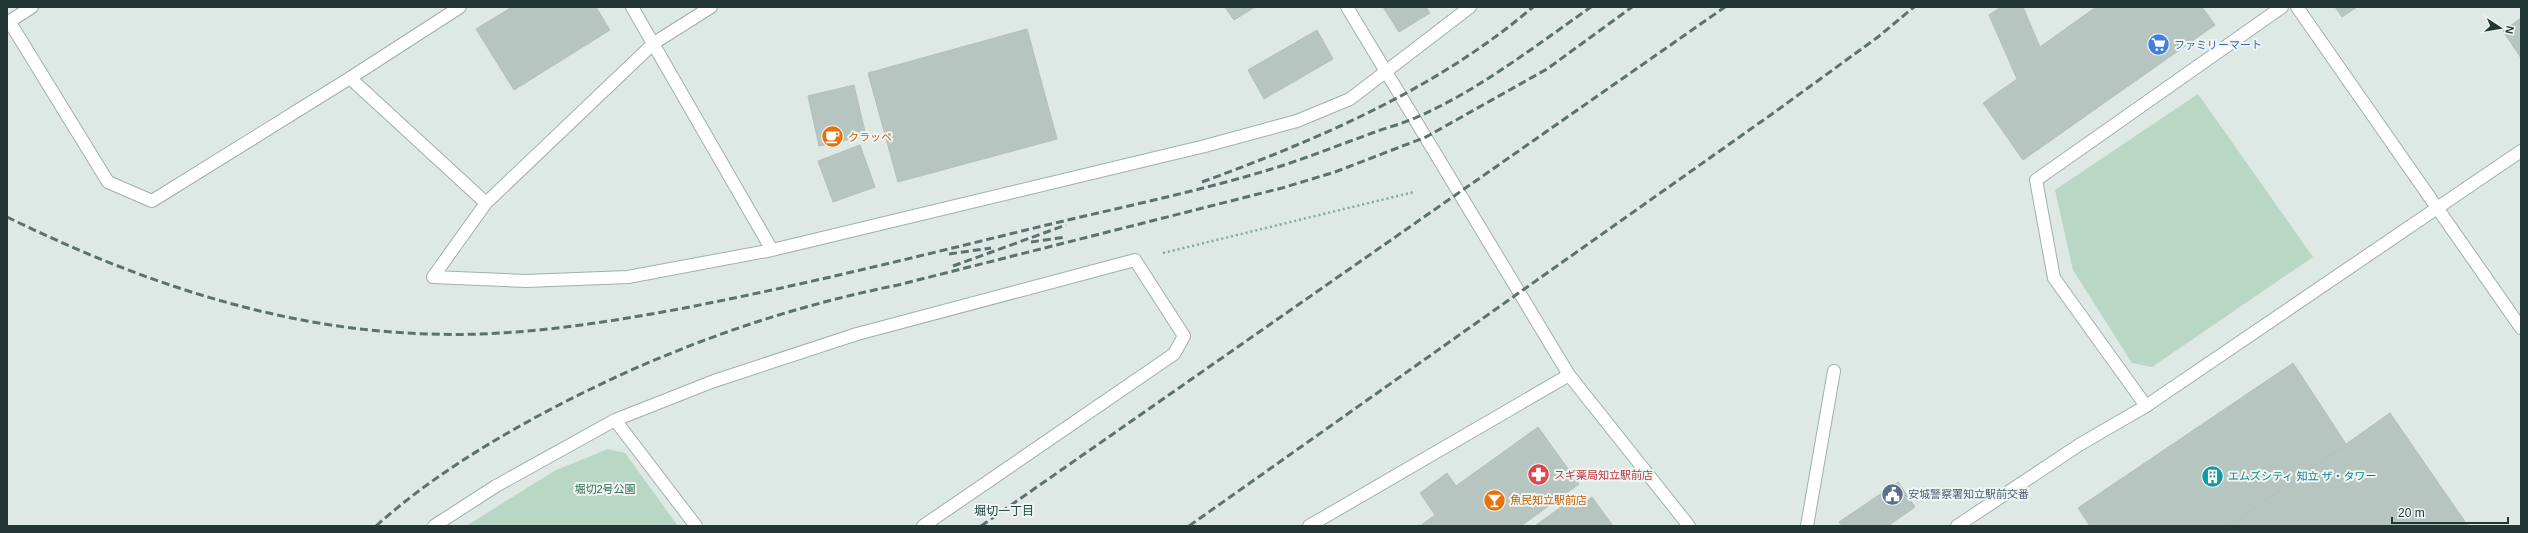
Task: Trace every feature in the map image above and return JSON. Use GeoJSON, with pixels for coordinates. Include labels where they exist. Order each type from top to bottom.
{"type":"FeatureCollection","features":[{"type":"Feature","properties":{"kind":"street"},"geometry":{"type":"LineString","coordinates":[[32,7],[8,22],[108,182],[152,201],[350,78],[460,7]]}},
{"type":"Feature","properties":{"kind":"street"},"geometry":{"type":"LineString","coordinates":[[632,7],[772,250]]}},
{"type":"Feature","properties":{"kind":"street"},"geometry":{"type":"LineString","coordinates":[[711,7],[654,43],[486,203],[434,278],[526,281],[628,277],[772,250],[1197,148],[1297,121],[1350,99],[1470,7]]}},
{"type":"Feature","properties":{"kind":"street"},"geometry":{"type":"LineString","coordinates":[[1347,7],[1569,375],[1689,526]]}},
{"type":"Feature","properties":{"kind":"street"},"geometry":{"type":"LineString","coordinates":[[2146,406],[2054,278],[2036,180],[2282,7]]}},
{"type":"Feature","properties":{"kind":"street"},"geometry":{"type":"LineString","coordinates":[[2297,7],[2436,209],[2521,328]]}},
{"type":"Feature","properties":{"kind":"street"},"geometry":{"type":"LineString","coordinates":[[350,78],[486,203]]}},
{"type":"Feature","properties":{"kind":"street"},"geometry":{"type":"LineString","coordinates":[[1957,526],[2079,445],[2146,406],[2521,151]]}},
{"type":"Feature","properties":{"kind":"street"},"geometry":{"type":"LineString","coordinates":[[434,526],[496,486],[615,420],[714,381],[857,334],[1135,260],[1184,336],[1174,354],[923,526]]}},
{"type":"Feature","properties":{"kind":"street"},"geometry":{"type":"LineString","coordinates":[[1807,526],[1834,371]]}},
{"type":"Feature","properties":{"kind":"street"},"geometry":{"type":"LineString","coordinates":[[1309,526],[1569,375]]}},
{"type":"Feature","properties":{"kind":"street"},"geometry":{"type":"LineString","coordinates":[[615,420],[696,526]]}},
{"type":"Feature","properties":{"kind":"path"},"geometry":{"type":"LineString","coordinates":[[1135,260],[1414,192]]}},
{"type":"Feature","properties":{"kind":"green space"},"geometry":{"type":"Polygon","coordinates":[[[2198,94],[2313,257],[2152,367],[2132,363],[2073,270],[2055,190],[2198,94]]]}},
{"type":"Feature","properties":{"kind":"green space","name":"堀切2号公園"},"geometry":{"type":"Polygon","coordinates":[[[608,449],[625,453],[678,526],[466,526],[556,470],[608,449]]]}},
{"type":"Feature","properties":{"kind":"building"},"geometry":{"type":"Polygon","coordinates":[[[512,7],[596,7],[610,30],[514,90],[476,29],[512,7]]]}},
{"type":"Feature","properties":{"kind":"building"},"geometry":{"type":"Polygon","coordinates":[[[1225,7],[1255,7],[1234,20],[1225,7]]]}},
{"type":"Feature","properties":{"kind":"building"},"geometry":{"type":"Polygon","coordinates":[[[1383,7],[1426,7],[1430,13],[1399,32],[1383,7]]]}},
{"type":"Feature","properties":{"kind":"building"},"geometry":{"type":"Polygon","coordinates":[[[2001,7],[2023,7],[2040,47],[2096,7],[2202,7],[2215,25],[2023,160],[1983,103],[2017,79],[1989,15],[2001,7]]]}},
{"type":"Feature","properties":{"kind":"building"},"geometry":{"type":"Polygon","coordinates":[[[2335,7],[2357,7],[2342,17],[2335,7]]]}},
{"type":"Feature","properties":{"kind":"building"},"geometry":{"type":"Polygon","coordinates":[[[2521,18],[2521,58],[2503,31],[2521,18]]]}},
{"type":"Feature","properties":{"kind":"building"},"geometry":{"type":"Polygon","coordinates":[[[1027,29],[1057,139],[898,182],[868,73],[1027,29]]]}},
{"type":"Feature","properties":{"kind":"building"},"geometry":{"type":"Polygon","coordinates":[[[1317,30],[1333,59],[1264,99],[1248,70],[1317,30]]]}},
{"type":"Feature","properties":{"kind":"building"},"geometry":{"type":"Polygon","coordinates":[[[854,85],[866,136],[819,146],[808,96],[854,85]]]}},
{"type":"Feature","properties":{"kind":"building"},"geometry":{"type":"Polygon","coordinates":[[[860,145],[875,187],[833,202],[818,161],[860,145]]]}},
{"type":"Feature","properties":{"kind":"building","name":"エムズシティ 知立 ザ・タワー"},"geometry":{"type":"Polygon","coordinates":[[[2293,363],[2346,444],[2229,526],[2090,526],[2078,508],[2293,363]]]}},
{"type":"Feature","properties":{"kind":"building"},"geometry":{"type":"Polygon","coordinates":[[[2390,413],[2468,526],[2229,526],[2346,444],[2390,413]]]}},
{"type":"Feature","properties":{"kind":"building"},"geometry":{"type":"Polygon","coordinates":[[[1538,427],[1579,484],[1521,526],[1420,526],[1435,515],[1420,493],[1447,473],[1456,486],[1538,427]]]}},
{"type":"Feature","properties":{"kind":"building","name":"安城警察署知立駅前交番"},"geometry":{"type":"Polygon","coordinates":[[[1898,482],[1915,507],[1888,526],[1842,526],[1839,522],[1898,482]]]}},
{"type":"Feature","properties":{"kind":"building"},"geometry":{"type":"Polygon","coordinates":[[[1592,497],[1613,526],[1535,526],[1569,501],[1575,509],[1592,497]]]}},
{"type":"Feature","properties":{"kind":"railway"},"geometry":{"type":"LineString","coordinates":[[1202,182],[1290,148],[1375,109],[1417,87],[1457,63],[1496,36],[1533,7]]}},
{"type":"Feature","properties":{"kind":"railway"},"geometry":{"type":"LineString","coordinates":[[7,217],[57,241],[160,282],[212,298],[266,312],[320,323],[374,330],[430,334],[461,334],[524,331],[617,320],[679,309],[808,282],[1174,195],[1235,180],[1279,167],[1405,122],[1438,107],[1461,95],[1506,67],[1591,7]]}},
{"type":"Feature","properties":{"kind":"railway"},"geometry":{"type":"LineString","coordinates":[[376,526],[434,480],[496,440],[581,394],[668,354],[759,321],[804,307],[898,285],[1282,188],[1335,172],[1426,137],[1547,69],[1632,7]]}},
{"type":"Feature","properties":{"kind":"railway"},"geometry":{"type":"LineString","coordinates":[[981,526],[1725,7]]}},
{"type":"Feature","properties":{"kind":"railway"},"geometry":{"type":"LineString","coordinates":[[1189,526],[1772,114],[1878,37],[1914,7]]}},
{"type":"Feature","properties":{"kind":"railway"},"geometry":{"type":"LineString","coordinates":[[953,266],[1066,225]]}},
{"type":"Feature","properties":{"kind":"railway"},"geometry":{"type":"LineString","coordinates":[[1031,242],[1066,237]]}},
{"type":"Feature","properties":{"kind":"railway"},"geometry":{"type":"LineString","coordinates":[[949,254],[991,248]]}},
{"type":"Feature","properties":{"kind":"place","name":"ファミリーマート"},"geometry":{"type":"Point","coordinates":[2159,45]}},
{"type":"Feature","properties":{"kind":"place","name":"クラッペ"},"geometry":{"type":"Point","coordinates":[832,137]}},
{"type":"Feature","properties":{"kind":"place","name":"スギ薬局知立駅前店"},"geometry":{"type":"Point","coordinates":[1538,475]}},
{"type":"Feature","properties":{"kind":"place","name":"エムズシティ 知立 ザ・タワー"},"geometry":{"type":"Point","coordinates":[2213,476]}},
{"type":"Feature","properties":{"kind":"place","name":"安城警察署知立駅前交番"},"geometry":{"type":"Point","coordinates":[1893,494]}},
{"type":"Feature","properties":{"kind":"place","name":"魚民知立駅前店"},"geometry":{"type":"Point","coordinates":[1495,500]}},
{"type":"Feature","properties":{"kind":"district","name":"堀切一丁目"},"geometry":{"type":"Point","coordinates":[1004,511]}}]}
